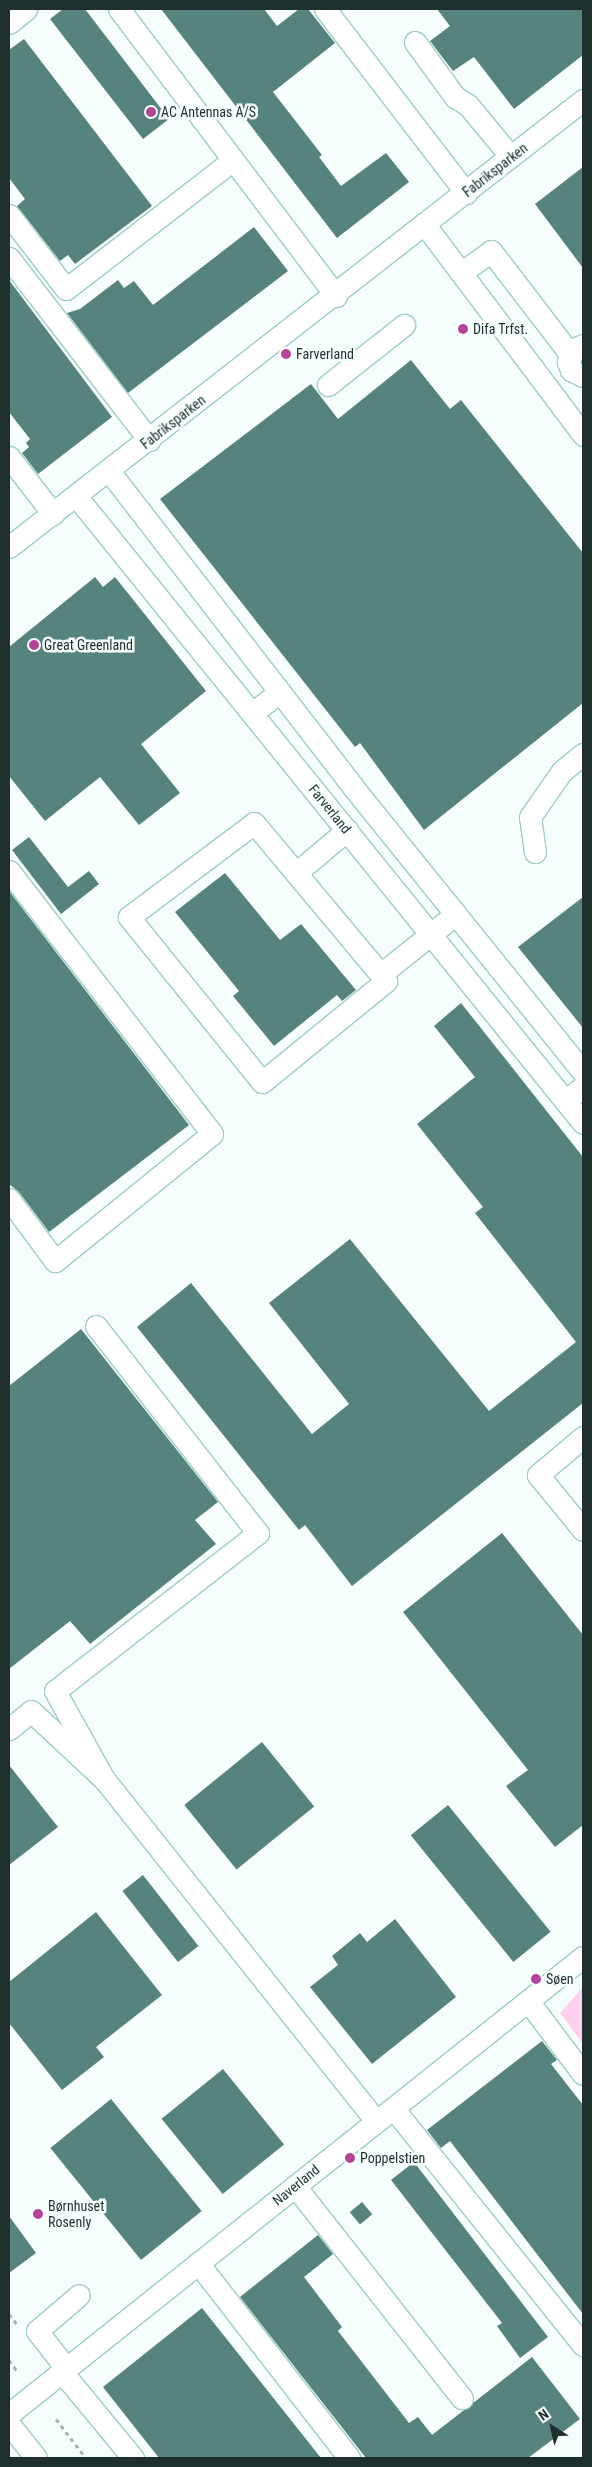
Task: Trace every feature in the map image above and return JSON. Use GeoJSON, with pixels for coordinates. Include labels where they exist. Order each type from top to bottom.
{"type":"FeatureCollection","features":[{"type":"Feature","properties":{"kind":"street"},"geometry":{"type":"LineString","coordinates":[[9,23],[26,9]]}},
{"type":"Feature","properties":{"kind":"street"},"geometry":{"type":"LineString","coordinates":[[119,9],[336,296]]}},
{"type":"Feature","properties":{"kind":"street"},"geometry":{"type":"LineString","coordinates":[[325,9],[466,193]]}},
{"type":"Feature","properties":{"kind":"street"},"geometry":{"type":"LineString","coordinates":[[415,42],[455,97],[468,105],[511,157]]}},
{"type":"Feature","properties":{"kind":"street","name":"Fabriksparken"},"geometry":{"type":"LineString","coordinates":[[11,540],[53,514],[109,471],[336,296],[583,100]]}},
{"type":"Feature","properties":{"kind":"street"},"geometry":{"type":"LineString","coordinates":[[9,215],[66,289],[233,160]]}},
{"type":"Feature","properties":{"kind":"street"},"geometry":{"type":"LineString","coordinates":[[425,226],[583,435]]}},
{"type":"Feature","properties":{"kind":"street"},"geometry":{"type":"LineString","coordinates":[[461,273],[491,251],[576,360],[535,371]]}},
{"type":"Feature","properties":{"kind":"street"},"geometry":{"type":"LineString","coordinates":[[9,258],[149,440]]}},
{"type":"Feature","properties":{"kind":"street"},"geometry":{"type":"LineString","coordinates":[[328,385],[404,325]]}},
{"type":"Feature","properties":{"kind":"street"},"geometry":{"type":"LineString","coordinates":[[9,457],[53,514]]}},
{"type":"Feature","properties":{"kind":"street"},"geometry":{"type":"LineString","coordinates":[[109,471],[280,692],[583,1072]]}},
{"type":"Feature","properties":{"kind":"street","name":"Farverland"},"geometry":{"type":"LineString","coordinates":[[76,496],[583,1123]]}},
{"type":"Feature","properties":{"kind":"street"},"geometry":{"type":"LineString","coordinates":[[252,713],[280,692]]}},
{"type":"Feature","properties":{"kind":"street"},"geometry":{"type":"LineString","coordinates":[[534,852],[530,817],[562,771],[583,754]]}},
{"type":"Feature","properties":{"kind":"street"},"geometry":{"type":"LineString","coordinates":[[254,823],[380,974],[386,981],[262,1082],[129,917],[254,823]]}},
{"type":"Feature","properties":{"kind":"street"},"geometry":{"type":"LineString","coordinates":[[296,873],[347,830]]}},
{"type":"Feature","properties":{"kind":"street"},"geometry":{"type":"LineString","coordinates":[[9,871],[212,1134],[55,1261],[9,1199]]}},
{"type":"Feature","properties":{"kind":"street"},"geometry":{"type":"LineString","coordinates":[[380,974],[456,914]]}},
{"type":"Feature","properties":{"kind":"street"},"geometry":{"type":"LineString","coordinates":[[469,981],[494,961]]}},
{"type":"Feature","properties":{"kind":"street"},"geometry":{"type":"LineString","coordinates":[[565,1101],[583,1087]]}},
{"type":"Feature","properties":{"kind":"street"},"geometry":{"type":"LineString","coordinates":[[96,1326],[258,1533],[55,1691],[104,1780]]}},
{"type":"Feature","properties":{"kind":"street"},"geometry":{"type":"LineString","coordinates":[[583,1437],[538,1475],[583,1530]]}},
{"type":"Feature","properties":{"kind":"street"},"geometry":{"type":"LineString","coordinates":[[9,1729],[31,1711],[104,1780],[376,2121]]}},
{"type":"Feature","properties":{"kind":"street","name":"Naverland"},"geometry":{"type":"LineString","coordinates":[[9,2414],[583,1957]]}},
{"type":"Feature","properties":{"kind":"street"},"geometry":{"type":"LineString","coordinates":[[528,2001],[583,2074]]}},
{"type":"Feature","properties":{"kind":"street"},"geometry":{"type":"LineString","coordinates":[[393,2108],[583,2345]]}},
{"type":"Feature","properties":{"kind":"street"},"geometry":{"type":"LineString","coordinates":[[295,2186],[462,2398]]}},
{"type":"Feature","properties":{"kind":"street"},"geometry":{"type":"LineString","coordinates":[[198,2263],[348,2458]]}},
{"type":"Feature","properties":{"kind":"street"},"geometry":{"type":"LineString","coordinates":[[80,2295],[36,2331],[133,2458]]}},
{"type":"Feature","properties":{"kind":"street"},"geometry":{"type":"LineString","coordinates":[[9,2424],[36,2458]]}},
{"type":"Feature","properties":{"kind":"path"},"geometry":{"type":"LineString","coordinates":[[9,2360],[17,2371]]}},
{"type":"Feature","properties":{"kind":"path"},"geometry":{"type":"LineString","coordinates":[[56,2419],[86,2458]]}},
{"type":"Feature","properties":{"kind":"shaded area"},"geometry":{"type":"Polygon","coordinates":[[[583,1987],[583,2044],[560,2013],[583,1987]]]}},
{"type":"Feature","properties":{"kind":"building"},"geometry":{"type":"Polygon","coordinates":[[[63,9],[85,9],[169,119],[143,139],[50,19],[63,9]]]}},
{"type":"Feature","properties":{"kind":"building"},"geometry":{"type":"Polygon","coordinates":[[[161,9],[264,9],[277,26],[299,9],[308,9],[335,43],[273,92],[322,155],[319,157],[341,186],[386,153],[409,182],[337,238],[161,9]]]}},
{"type":"Feature","properties":{"kind":"building"},"geometry":{"type":"Polygon","coordinates":[[[437,9],[583,9],[583,55],[514,109],[474,57],[453,71],[430,41],[450,26],[437,9]]]}},
{"type":"Feature","properties":{"kind":"building"},"geometry":{"type":"Polygon","coordinates":[[[24,39],[152,206],[75,264],[68,255],[60,261],[17,206],[25,199],[9,178],[9,50],[24,39]]]}},
{"type":"Feature","properties":{"kind":"building"},"geometry":{"type":"Polygon","coordinates":[[[583,167],[583,268],[535,204],[583,167]]]}},
{"type":"Feature","properties":{"kind":"building"},"geometry":{"type":"Polygon","coordinates":[[[254,227],[288,271],[128,393],[67,313],[80,309],[118,280],[124,288],[134,281],[153,305],[254,227]]]}},
{"type":"Feature","properties":{"kind":"building"},"geometry":{"type":"Polygon","coordinates":[[[9,280],[112,417],[38,474],[22,453],[29,447],[26,443],[30,439],[9,412],[9,280]]]}},
{"type":"Feature","properties":{"kind":"building"},"geometry":{"type":"Polygon","coordinates":[[[411,360],[450,409],[461,400],[583,553],[583,703],[424,830],[360,743],[355,747],[160,499],[311,384],[338,419],[411,360]]]}},
{"type":"Feature","properties":{"kind":"building"},"geometry":{"type":"Polygon","coordinates":[[[95,577],[103,587],[115,577],[206,691],[141,744],[180,793],[139,825],[100,777],[45,821],[9,776],[9,647],[95,577]]]}},
{"type":"Feature","properties":{"kind":"building"},"geometry":{"type":"Polygon","coordinates":[[[29,837],[68,887],[89,871],[99,884],[61,914],[12,850],[29,837]]]}},
{"type":"Feature","properties":{"kind":"building"},"geometry":{"type":"Polygon","coordinates":[[[225,873],[280,940],[301,924],[356,990],[342,1001],[337,995],[274,1046],[233,996],[239,991],[175,912],[225,873]]]}},
{"type":"Feature","properties":{"kind":"building"},"geometry":{"type":"Polygon","coordinates":[[[9,891],[189,1125],[49,1232],[19,1192],[9,1184],[9,891]]]}},
{"type":"Feature","properties":{"kind":"building"},"geometry":{"type":"Polygon","coordinates":[[[583,897],[583,1028],[518,947],[583,897]]]}},
{"type":"Feature","properties":{"kind":"building"},"geometry":{"type":"Polygon","coordinates":[[[461,1003],[583,1157],[583,1403],[352,1586],[305,1525],[299,1530],[137,1327],[191,1283],[312,1434],[349,1404],[269,1303],[350,1239],[489,1411],[576,1342],[475,1213],[483,1207],[417,1124],[475,1077],[434,1026],[461,1003]]]}},
{"type":"Feature","properties":{"kind":"building"},"geometry":{"type":"Polygon","coordinates":[[[81,1329],[218,1502],[195,1520],[216,1544],[90,1644],[70,1621],[9,1669],[9,1386],[81,1329]]]}},
{"type":"Feature","properties":{"kind":"building"},"geometry":{"type":"Polygon","coordinates":[[[502,1533],[583,1635],[583,1825],[555,1847],[506,1786],[528,1770],[403,1612],[502,1533]]]}},
{"type":"Feature","properties":{"kind":"building"},"geometry":{"type":"Polygon","coordinates":[[[262,1742],[314,1807],[237,1869],[184,1805],[262,1742]]]}},
{"type":"Feature","properties":{"kind":"building"},"geometry":{"type":"Polygon","coordinates":[[[9,1765],[58,1827],[9,1865],[9,1765]]]}},
{"type":"Feature","properties":{"kind":"building"},"geometry":{"type":"Polygon","coordinates":[[[448,1805],[551,1932],[513,1962],[411,1835],[448,1805]]]}},
{"type":"Feature","properties":{"kind":"building"},"geometry":{"type":"Polygon","coordinates":[[[143,1875],[198,1946],[178,1962],[123,1891],[143,1875]]]}},
{"type":"Feature","properties":{"kind":"building"},"geometry":{"type":"Polygon","coordinates":[[[96,1912],[162,1995],[96,2047],[104,2057],[62,2090],[9,2023],[9,1982],[96,1912]]]}},
{"type":"Feature","properties":{"kind":"building"},"geometry":{"type":"Polygon","coordinates":[[[395,1919],[456,1997],[372,2064],[310,1987],[338,1965],[332,1956],[360,1933],[367,1942],[395,1919]]]}},
{"type":"Feature","properties":{"kind":"building"},"geometry":{"type":"Polygon","coordinates":[[[542,2041],[557,2060],[551,2064],[583,2105],[583,2314],[450,2141],[441,2148],[427,2130],[542,2041]]]}},
{"type":"Feature","properties":{"kind":"building"},"geometry":{"type":"Polygon","coordinates":[[[223,2069],[284,2144],[223,2194],[162,2119],[223,2069]]]}},
{"type":"Feature","properties":{"kind":"building"},"geometry":{"type":"Polygon","coordinates":[[[111,2099],[202,2211],[141,2260],[50,2148],[111,2099]]]}},
{"type":"Feature","properties":{"kind":"building"},"geometry":{"type":"Polygon","coordinates":[[[414,2162],[548,2337],[520,2358],[497,2326],[502,2323],[391,2180],[414,2162]]]}},
{"type":"Feature","properties":{"kind":"building"},"geometry":{"type":"Polygon","coordinates":[[[362,2202],[372,2214],[360,2225],[350,2212],[362,2202]]]}},
{"type":"Feature","properties":{"kind":"building"},"geometry":{"type":"Polygon","coordinates":[[[9,2216],[36,2253],[9,2273],[9,2216]]]}},
{"type":"Feature","properties":{"kind":"building"},"geometry":{"type":"Polygon","coordinates":[[[318,2235],[333,2254],[304,2277],[342,2327],[338,2331],[409,2423],[418,2417],[432,2435],[532,2357],[580,2419],[528,2458],[366,2458],[240,2297],[318,2235]]]}},
{"type":"Feature","properties":{"kind":"building"},"geometry":{"type":"Polygon","coordinates":[[[202,2308],[321,2458],[159,2458],[103,2387],[202,2308]]]}},
{"type":"Feature","properties":{"kind":"place","name":"AC Antennas A/S"},"geometry":{"type":"Point","coordinates":[151,112]}},
{"type":"Feature","properties":{"kind":"place","name":"Difa Trfst."},"geometry":{"type":"Point","coordinates":[463,329]}},
{"type":"Feature","properties":{"kind":"place","name":"Farverland"},"geometry":{"type":"Point","coordinates":[286,354]}},
{"type":"Feature","properties":{"kind":"place","name":"Great Greenland"},"geometry":{"type":"Point","coordinates":[34,645]}},
{"type":"Feature","properties":{"kind":"place","name":"Søen"},"geometry":{"type":"Point","coordinates":[536,1979]}},
{"type":"Feature","properties":{"kind":"place","name":"Poppelstien"},"geometry":{"type":"Point","coordinates":[350,2158]}},
{"type":"Feature","properties":{"kind":"place","name":"Børnhuset Rosenly"},"geometry":{"type":"Point","coordinates":[38,2214]}}]}
